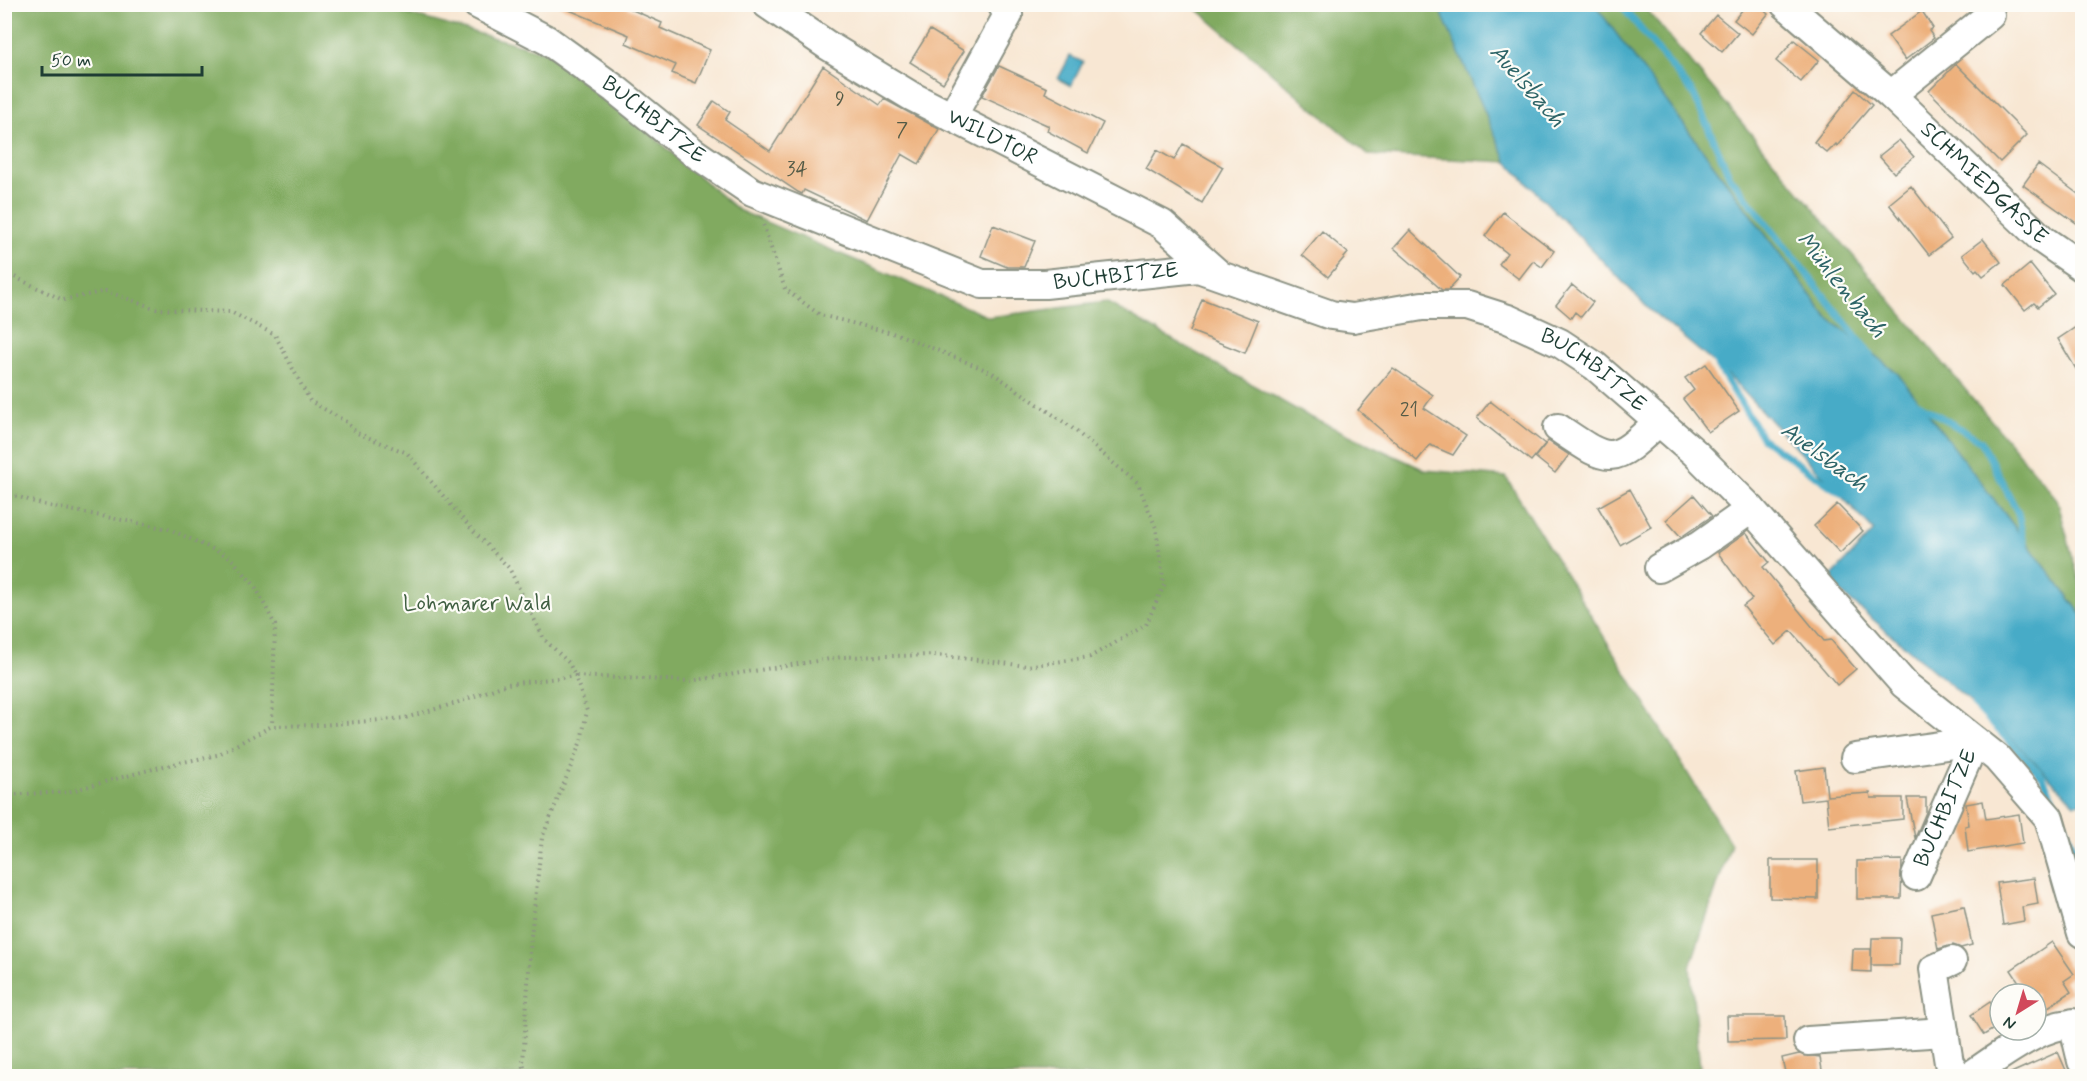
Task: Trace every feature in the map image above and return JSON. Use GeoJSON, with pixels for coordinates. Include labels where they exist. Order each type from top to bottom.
{"type":"FeatureCollection","features":[{"type":"Feature","properties":{"kind":"street","name":"BUCHBITZE"},"geometry":{"type":"LineString","coordinates":[[477,4],[547,40],[615,89],[693,152],[752,192],[982,284],[1046,284],[1198,268],[1216,272],[1331,315],[1353,318],[1422,306],[1467,306],[1508,319],[1560,343],[1595,366],[1695,453],[1750,509],[1904,684],[1997,758],[2049,818],[2082,933]]}},
{"type":"Feature","properties":{"kind":"street","name":"WILDTOR"},"geometry":{"type":"LineString","coordinates":[[767,4],[827,45],[952,117],[1162,224],[1216,272]]}},
{"type":"Feature","properties":{"kind":"street"},"geometry":{"type":"LineString","coordinates":[[952,117],[1008,15],[1002,4]]}},
{"type":"Feature","properties":{"kind":"street","name":"SCHMIEDGASSE"},"geometry":{"type":"LineString","coordinates":[[1785,4],[1891,95],[2043,240],[2082,267]]}},
{"type":"Feature","properties":{"kind":"street"},"geometry":{"type":"LineString","coordinates":[[1891,95],[1990,15]]}},
{"type":"Feature","properties":{"kind":"street"},"geometry":{"type":"LineString","coordinates":[[1558,428],[1593,451],[1607,457],[1630,450],[1658,422]]}},
{"type":"Feature","properties":{"kind":"street"},"geometry":{"type":"LineString","coordinates":[[1659,568],[1700,545],[1750,509]]}},
{"type":"Feature","properties":{"kind":"street","name":"BUCHBITZE"},"geometry":{"type":"LineString","coordinates":[[1916,876],[1975,741]]}},
{"type":"Feature","properties":{"kind":"street"},"geometry":{"type":"LineString","coordinates":[[1855,758],[1975,741]]}},
{"type":"Feature","properties":{"kind":"street"},"geometry":{"type":"LineString","coordinates":[[1952,961],[1934,969],[1949,1063],[1958,1077]]}},
{"type":"Feature","properties":{"kind":"street"},"geometry":{"type":"LineString","coordinates":[[1970,1077],[2028,1038],[2078,1024],[2082,1061]]}},
{"type":"Feature","properties":{"kind":"street"},"geometry":{"type":"LineString","coordinates":[[1808,1041],[1944,1032]]}},
{"type":"Feature","properties":{"kind":"path"},"geometry":{"type":"LineString","coordinates":[[4,795],[67,792],[164,766],[217,755],[272,726],[322,725],[405,718],[507,684],[575,676],[690,681],[842,657],[936,655],[1027,666],[1090,657],[1146,624],[1164,585],[1156,528],[1138,484],[1071,427],[991,372],[900,335],[820,315],[786,290],[752,192]]}},
{"type":"Feature","properties":{"kind":"path"},"geometry":{"type":"LineString","coordinates":[[4,272],[63,300],[106,291],[157,309],[231,312],[275,335],[310,401],[345,421],[357,433],[407,453],[472,531],[509,568],[544,639],[569,663],[587,711],[581,741],[542,838],[531,936],[523,1063],[526,1077]]}},
{"type":"Feature","properties":{"kind":"path"},"geometry":{"type":"LineString","coordinates":[[4,492],[44,505],[169,530],[230,557],[255,586],[275,625],[272,726]]}},
{"type":"Feature","properties":{"kind":"green space","name":"Lohmarer Wald"},"geometry":{"type":"Polygon","coordinates":[[[5,5],[375,5],[561,56],[738,210],[989,317],[1106,302],[1308,416],[1425,470],[1506,477],[1731,844],[1690,967],[1700,1067],[1673,1076],[5,1076],[5,5]]]}},
{"type":"Feature","properties":{"kind":"green space"},"geometry":{"type":"Polygon","coordinates":[[[1192,5],[1433,5],[1441,12],[1507,162],[1368,155],[1192,5]]]}},
{"type":"Feature","properties":{"kind":"green space"},"geometry":{"type":"Polygon","coordinates":[[[1595,5],[1643,5],[2057,499],[2082,591],[2082,615],[1898,374],[1826,316],[1595,5]]]}},
{"type":"Feature","properties":{"kind":"water"},"geometry":{"type":"Polygon","coordinates":[[[1433,5],[1595,5],[1826,316],[1898,374],[2082,615],[2082,803],[2075,804],[1995,722],[1827,581],[1874,531],[1728,375],[1648,308],[1507,162],[1441,12],[1433,5]]]}},
{"type":"Feature","properties":{"kind":"water"},"geometry":{"type":"Polygon","coordinates":[[[1070,56],[1083,62],[1071,86],[1058,79],[1070,56]]]}},
{"type":"Feature","properties":{"kind":"building"},"geometry":{"type":"Polygon","coordinates":[[[555,4],[619,4],[662,23],[660,28],[710,50],[696,83],[672,73],[676,65],[626,43],[629,35],[555,4]]]}},
{"type":"Feature","properties":{"kind":"building"},"geometry":{"type":"Polygon","coordinates":[[[1747,4],[1757,4],[1768,14],[1752,34],[1734,20],[1747,4]]]}},
{"type":"Feature","properties":{"kind":"building"},"geometry":{"type":"Polygon","coordinates":[[[1922,11],[1933,28],[1929,31],[1934,38],[1905,60],[1888,36],[1922,11]]]}},
{"type":"Feature","properties":{"kind":"building"},"geometry":{"type":"Polygon","coordinates":[[[1716,15],[1738,33],[1722,52],[1701,33],[1716,15]]]}},
{"type":"Feature","properties":{"kind":"building"},"geometry":{"type":"Polygon","coordinates":[[[930,30],[964,51],[943,83],[910,62],[930,30]]]}},
{"type":"Feature","properties":{"kind":"building"},"geometry":{"type":"Polygon","coordinates":[[[1794,40],[1819,60],[1801,82],[1776,61],[1794,40]]]}},
{"type":"Feature","properties":{"kind":"building"},"geometry":{"type":"Polygon","coordinates":[[[1956,64],[2027,135],[2000,162],[1929,91],[1956,64]]]}},
{"type":"Feature","properties":{"kind":"building"},"geometry":{"type":"Polygon","coordinates":[[[823,66],[880,105],[884,99],[939,129],[919,164],[902,154],[867,220],[804,190],[802,194],[798,192],[698,125],[714,101],[730,112],[725,120],[770,151],[823,66]]]}},
{"type":"Feature","properties":{"kind":"building"},"geometry":{"type":"Polygon","coordinates":[[[999,66],[1047,88],[1045,93],[1103,123],[1088,153],[1047,131],[1049,126],[982,96],[999,66]]]}},
{"type":"Feature","properties":{"kind":"building"},"geometry":{"type":"Polygon","coordinates":[[[1855,90],[1872,105],[1837,146],[1836,144],[1827,153],[1814,142],[1855,90]]]}},
{"type":"Feature","properties":{"kind":"building"},"geometry":{"type":"Polygon","coordinates":[[[1899,140],[1914,157],[1894,173],[1879,156],[1899,140]]]}},
{"type":"Feature","properties":{"kind":"building"},"geometry":{"type":"Polygon","coordinates":[[[1183,144],[1223,167],[1202,203],[1146,169],[1157,150],[1174,160],[1183,144]]]}},
{"type":"Feature","properties":{"kind":"building"},"geometry":{"type":"Polygon","coordinates":[[[2038,164],[2082,197],[2082,227],[2023,185],[2038,164]]]}},
{"type":"Feature","properties":{"kind":"building"},"geometry":{"type":"Polygon","coordinates":[[[1911,186],[1951,238],[1929,255],[1889,204],[1911,186]]]}},
{"type":"Feature","properties":{"kind":"building"},"geometry":{"type":"Polygon","coordinates":[[[1503,212],[1554,251],[1542,267],[1533,261],[1519,279],[1499,264],[1507,253],[1485,236],[1503,212]]]}},
{"type":"Feature","properties":{"kind":"building"},"geometry":{"type":"Polygon","coordinates":[[[993,225],[1035,241],[1024,267],[1007,267],[981,256],[993,225]]]}},
{"type":"Feature","properties":{"kind":"building"},"geometry":{"type":"Polygon","coordinates":[[[1410,230],[1460,277],[1448,290],[1442,290],[1394,248],[1410,230]]]}},
{"type":"Feature","properties":{"kind":"building"},"geometry":{"type":"Polygon","coordinates":[[[1322,231],[1348,253],[1328,277],[1302,255],[1322,231]]]}},
{"type":"Feature","properties":{"kind":"building"},"geometry":{"type":"Polygon","coordinates":[[[1983,239],[2001,262],[1983,276],[1977,269],[1975,271],[1962,255],[1983,239]]]}},
{"type":"Feature","properties":{"kind":"building"},"geometry":{"type":"Polygon","coordinates":[[[2030,264],[2054,294],[2038,307],[2034,303],[2025,310],[2005,285],[2030,264]]]}},
{"type":"Feature","properties":{"kind":"building"},"geometry":{"type":"Polygon","coordinates":[[[1572,285],[1593,302],[1581,317],[1575,312],[1571,318],[1556,305],[1572,285]]]}},
{"type":"Feature","properties":{"kind":"building"},"geometry":{"type":"Polygon","coordinates":[[[1202,299],[1258,321],[1245,353],[1190,331],[1202,299]]]}},
{"type":"Feature","properties":{"kind":"building"},"geometry":{"type":"Polygon","coordinates":[[[2082,323],[2082,379],[2058,339],[2082,323]]]}},
{"type":"Feature","properties":{"kind":"building"},"geometry":{"type":"Polygon","coordinates":[[[1706,364],[1739,411],[1708,432],[1683,399],[1694,390],[1685,378],[1706,364]]]}},
{"type":"Feature","properties":{"kind":"building"},"geometry":{"type":"Polygon","coordinates":[[[1393,368],[1433,395],[1424,408],[1466,436],[1453,455],[1430,445],[1417,461],[1358,410],[1393,368]]]}},
{"type":"Feature","properties":{"kind":"building"},"geometry":{"type":"Polygon","coordinates":[[[1490,401],[1545,444],[1531,461],[1477,418],[1490,401]]]}},
{"type":"Feature","properties":{"kind":"building"},"geometry":{"type":"Polygon","coordinates":[[[1548,441],[1569,455],[1555,473],[1535,457],[1548,441]]]}},
{"type":"Feature","properties":{"kind":"building"},"geometry":{"type":"Polygon","coordinates":[[[1630,489],[1651,527],[1620,545],[1598,507],[1630,489]]]}},
{"type":"Feature","properties":{"kind":"building"},"geometry":{"type":"Polygon","coordinates":[[[1694,495],[1712,516],[1681,537],[1666,520],[1694,495]]]}},
{"type":"Feature","properties":{"kind":"building"},"geometry":{"type":"Polygon","coordinates":[[[1837,504],[1863,531],[1840,553],[1814,526],[1837,504]]]}},
{"type":"Feature","properties":{"kind":"building"},"geometry":{"type":"Polygon","coordinates":[[[1746,533],[1769,562],[1763,567],[1824,641],[1831,640],[1856,669],[1837,685],[1791,631],[1775,645],[1743,606],[1752,599],[1718,553],[1746,533]]]}},
{"type":"Feature","properties":{"kind":"building"},"geometry":{"type":"Polygon","coordinates":[[[1824,767],[1827,796],[1870,793],[1871,798],[1903,798],[1903,819],[1829,827],[1826,798],[1800,801],[1796,771],[1824,767]]]}},
{"type":"Feature","properties":{"kind":"building"},"geometry":{"type":"Polygon","coordinates":[[[1907,798],[1926,798],[1926,812],[1915,838],[1907,798]]]}},
{"type":"Feature","properties":{"kind":"building"},"geometry":{"type":"Polygon","coordinates":[[[1983,801],[1986,819],[2019,814],[2023,843],[1968,852],[1965,826],[1969,825],[1966,804],[1983,801]]]}},
{"type":"Feature","properties":{"kind":"building"},"geometry":{"type":"Polygon","coordinates":[[[1770,860],[1818,860],[1818,899],[1770,898],[1770,860]]]}},
{"type":"Feature","properties":{"kind":"building"},"geometry":{"type":"Polygon","coordinates":[[[1902,860],[1901,899],[1857,899],[1857,861],[1902,860]]]}},
{"type":"Feature","properties":{"kind":"building"},"geometry":{"type":"Polygon","coordinates":[[[2034,878],[2038,904],[2022,907],[2024,921],[2003,925],[1997,883],[2034,878]]]}},
{"type":"Feature","properties":{"kind":"building"},"geometry":{"type":"Polygon","coordinates":[[[1964,906],[1972,945],[1961,948],[1953,945],[1938,949],[1931,913],[1964,906]]]}},
{"type":"Feature","properties":{"kind":"building"},"geometry":{"type":"Polygon","coordinates":[[[1872,938],[1900,938],[1899,965],[1871,965],[1872,938]]]}},
{"type":"Feature","properties":{"kind":"building"},"geometry":{"type":"Polygon","coordinates":[[[2052,942],[2074,974],[2064,981],[2071,992],[2048,1007],[2048,982],[2019,982],[2011,970],[2052,942]]]}},
{"type":"Feature","properties":{"kind":"building"},"geometry":{"type":"Polygon","coordinates":[[[1853,949],[1871,949],[1871,972],[1852,971],[1853,949]]]}},
{"type":"Feature","properties":{"kind":"building"},"geometry":{"type":"Polygon","coordinates":[[[1988,1003],[1988,1032],[1984,1035],[1971,1015],[1988,1003]]]}},
{"type":"Feature","properties":{"kind":"building"},"geometry":{"type":"Polygon","coordinates":[[[1727,1016],[1785,1016],[1786,1040],[1728,1041],[1727,1016]]]}},
{"type":"Feature","properties":{"kind":"building"},"geometry":{"type":"Polygon","coordinates":[[[2058,1052],[2069,1077],[2002,1077],[2058,1052]]]}},
{"type":"Feature","properties":{"kind":"building"},"geometry":{"type":"Polygon","coordinates":[[[1799,1054],[1820,1057],[1823,1077],[1786,1077],[1782,1058],[1799,1054]]]}},
{"type":"Feature","properties":{"kind":"waterway","name":"Mühlenbach"},"geometry":{"type":"LineString","coordinates":[[1620,4],[1693,93],[1730,177],[1870,354]]}},
{"type":"Feature","properties":{"kind":"waterway","name":"Auelsbach"},"geometry":{"type":"LineString","coordinates":[[1715,361],[1763,439],[1842,494]]}},
{"type":"Feature","properties":{"kind":"waterway","name":"Mühlenbach"},"geometry":{"type":"LineString","coordinates":[[1914,401],[1981,441],[2018,513],[2024,543]]}},
{"type":"Feature","properties":{"kind":"waterway","name":"Auelsbach"},"geometry":{"type":"LineString","coordinates":[[1975,705],[2043,777],[2058,810]]}},
{"type":"Feature","properties":{"kind":"waterway","name":"Auelsbach"},"geometry":{"type":"LineString","coordinates":[[2064,823],[2082,872]]}}]}
